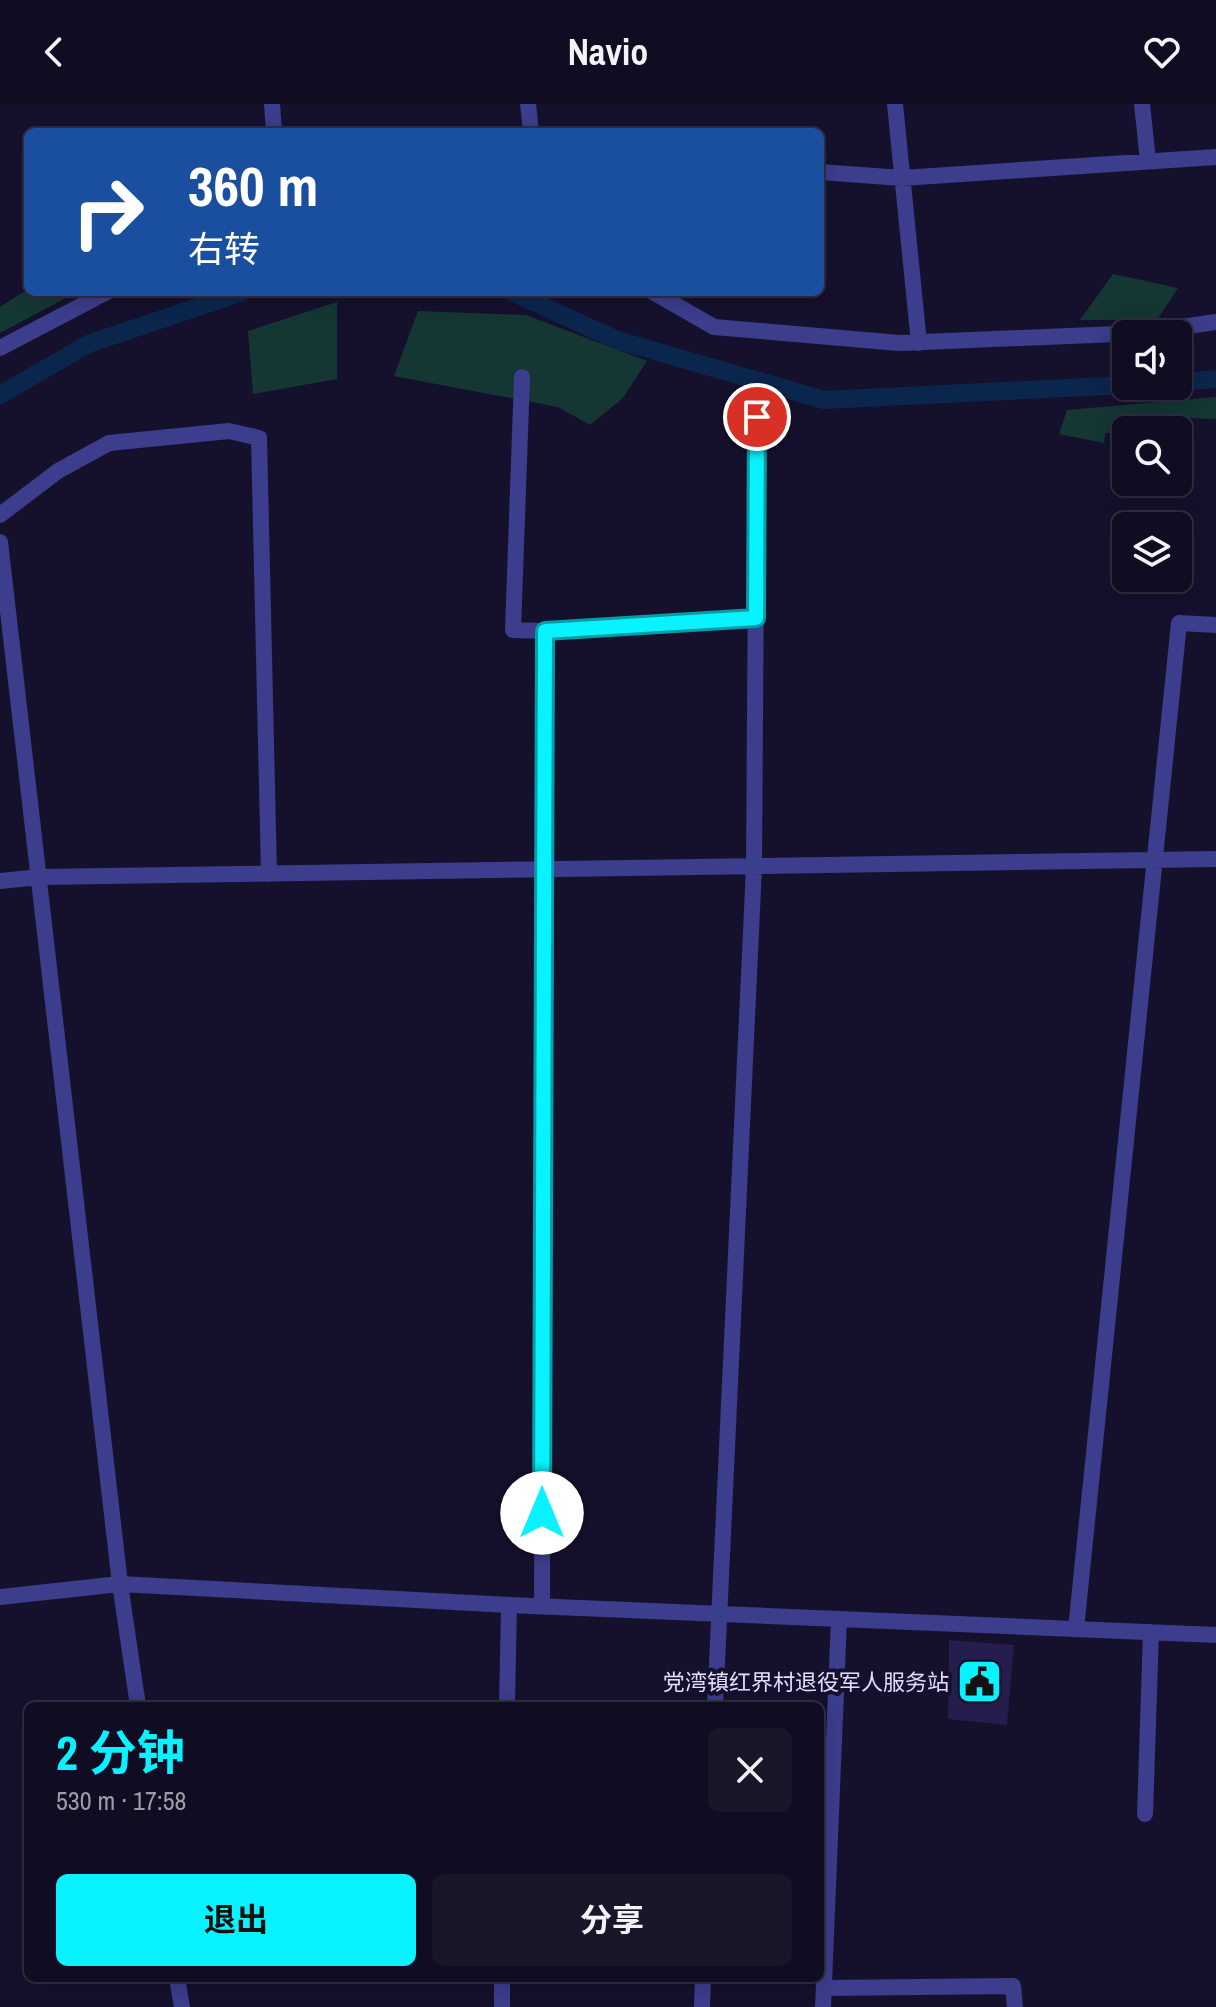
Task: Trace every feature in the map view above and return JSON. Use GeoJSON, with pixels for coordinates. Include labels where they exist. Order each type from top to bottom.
{"type":"FeatureCollection","features":[{"type":"Feature","properties":{"kind":"street"},"geometry":{"type":"LineString","coordinates":[[272,104],[274,128]]}},
{"type":"Feature","properties":{"kind":"street"},"geometry":{"type":"LineString","coordinates":[[528,104],[531,128]]}},
{"type":"Feature","properties":{"kind":"street"},"geometry":{"type":"LineString","coordinates":[[895,104],[919,343]]}},
{"type":"Feature","properties":{"kind":"street"},"geometry":{"type":"LineString","coordinates":[[1142,104],[1148,161]]}},
{"type":"Feature","properties":{"kind":"street"},"geometry":{"type":"LineString","coordinates":[[824,172],[902,178],[1216,157]]}},
{"type":"Feature","properties":{"kind":"street"},"geometry":{"type":"LineString","coordinates":[[0,348],[99,296]]}},
{"type":"Feature","properties":{"kind":"street"},"geometry":{"type":"LineString","coordinates":[[660,296],[714,327],[899,343],[1140,333],[1216,322]]}},
{"type":"Feature","properties":{"kind":"street"},"geometry":{"type":"LineString","coordinates":[[522,377],[513,630],[545,631],[756,618]]}},
{"type":"Feature","properties":{"kind":"street"},"geometry":{"type":"LineString","coordinates":[[715,1702],[754,867],[757,417]]}},
{"type":"Feature","properties":{"kind":"street"},"geometry":{"type":"LineString","coordinates":[[0,515],[58,471],[109,443],[229,431],[259,438],[269,874]]}},
{"type":"Feature","properties":{"kind":"street"},"geometry":{"type":"LineString","coordinates":[[0,542],[120,1584],[137,1702]]}},
{"type":"Feature","properties":{"kind":"street"},"geometry":{"type":"LineString","coordinates":[[1076,1629],[1179,623],[1216,625]]}},
{"type":"Feature","properties":{"kind":"street"},"geometry":{"type":"LineString","coordinates":[[542,1606],[545,631]]}},
{"type":"Feature","properties":{"kind":"street"},"geometry":{"type":"LineString","coordinates":[[0,881],[40,877],[1216,859]]}},
{"type":"Feature","properties":{"kind":"street"},"geometry":{"type":"LineString","coordinates":[[0,1597],[120,1584],[509,1605],[1216,1635]]}},
{"type":"Feature","properties":{"kind":"street"},"geometry":{"type":"LineString","coordinates":[[507,1702],[509,1605]]}},
{"type":"Feature","properties":{"kind":"street"},"geometry":{"type":"LineString","coordinates":[[823,2007],[839,1619]]}},
{"type":"Feature","properties":{"kind":"street"},"geometry":{"type":"LineString","coordinates":[[1145,1814],[1151,1632]]}},
{"type":"Feature","properties":{"kind":"street"},"geometry":{"type":"LineString","coordinates":[[181,1982],[182,2007]]}},
{"type":"Feature","properties":{"kind":"street"},"geometry":{"type":"LineString","coordinates":[[502,1982],[502,2007]]}},
{"type":"Feature","properties":{"kind":"street"},"geometry":{"type":"LineString","coordinates":[[702,2007],[703,1982]]}},
{"type":"Feature","properties":{"kind":"street"},"geometry":{"type":"LineString","coordinates":[[824,1988],[1013,1986],[1015,2007]]}},
{"type":"Feature","properties":{"kind":"green space"},"geometry":{"type":"Polygon","coordinates":[[[1113,274],[1178,288],[1157,320],[1080,320],[1113,274]]]}},
{"type":"Feature","properties":{"kind":"green space"},"geometry":{"type":"Polygon","coordinates":[[[24,292],[24,296],[69,296],[0,333],[0,307],[24,292]]]}},
{"type":"Feature","properties":{"kind":"green space"},"geometry":{"type":"Polygon","coordinates":[[[337,302],[337,379],[253,394],[248,331],[337,302]]]}},
{"type":"Feature","properties":{"kind":"green space"},"geometry":{"type":"Polygon","coordinates":[[[418,311],[526,315],[647,361],[622,399],[590,425],[558,407],[394,376],[418,311]]]}},
{"type":"Feature","properties":{"kind":"green space"},"geometry":{"type":"Polygon","coordinates":[[[1216,397],[1216,419],[1112,416],[1112,433],[1105,433],[1104,443],[1059,434],[1067,410],[1216,397]]]}},
{"type":"Feature","properties":{"kind":"building","name":"党湾镇红界村退役军人服务站"},"geometry":{"type":"Polygon","coordinates":[[[949,1640],[1014,1645],[1007,1725],[948,1719],[949,1640]]]}},
{"type":"Feature","properties":{"kind":"waterway"},"geometry":{"type":"LineString","coordinates":[[0,395],[88,344],[231,296]]}},
{"type":"Feature","properties":{"kind":"waterway"},"geometry":{"type":"LineString","coordinates":[[521,296],[617,340],[824,400],[1112,386]]}},
{"type":"Feature","properties":{"kind":"waterway"},"geometry":{"type":"LineString","coordinates":[[1192,381],[1216,379]]}},
{"type":"Feature","properties":{"kind":"place","name":"党湾镇红界村退役军人服务站"},"geometry":{"type":"Point","coordinates":[980,1682]}},
{"type":"Feature","properties":{"kind":"route"},"geometry":{"type":"LineString","coordinates":[[542,1513],[545,631],[756,618],[757,417]]}}]}
